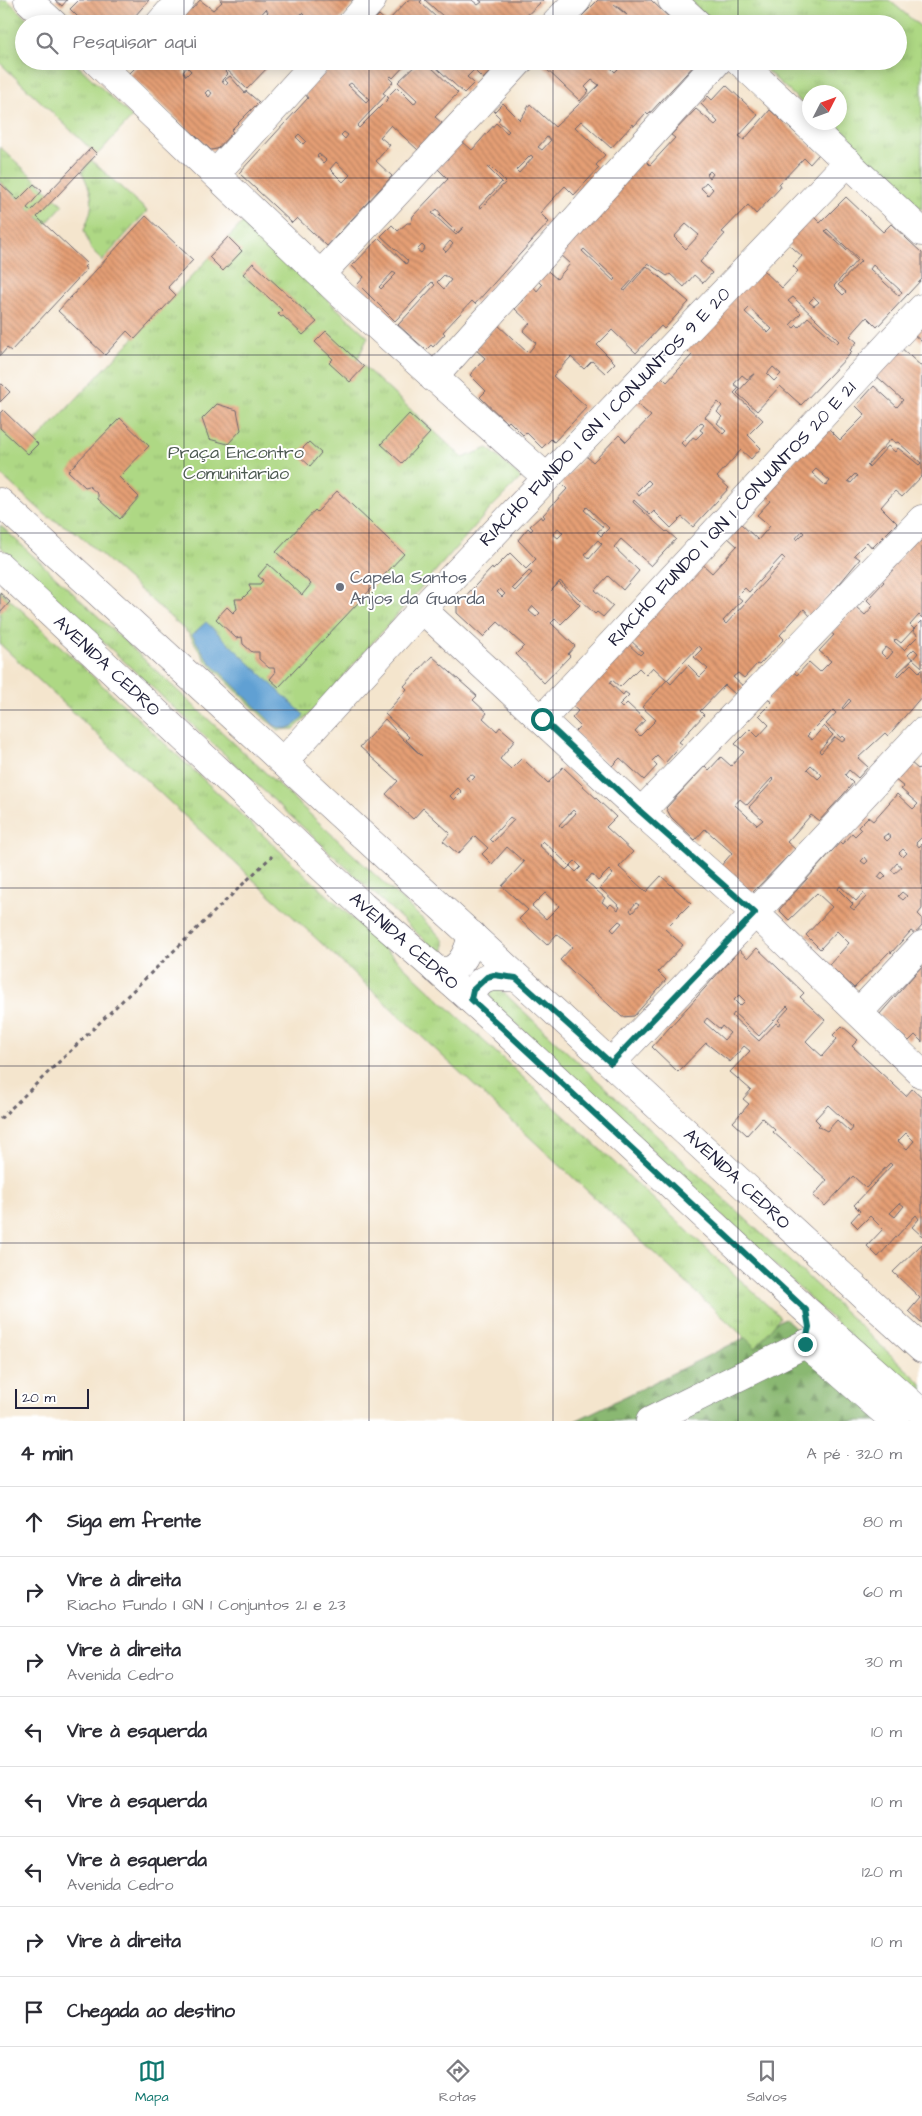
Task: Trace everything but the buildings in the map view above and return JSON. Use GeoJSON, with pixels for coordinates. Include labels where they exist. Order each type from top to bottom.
{"type":"FeatureCollection","features":[{"type":"Feature","properties":{"kind":"street"},"geometry":{"type":"LineString","coordinates":[[28,0],[44,15]]}},
{"type":"Feature","properties":{"kind":"street"},"geometry":{"type":"LineString","coordinates":[[166,15],[180,0]]}},
{"type":"Feature","properties":{"kind":"street"},"geometry":{"type":"LineString","coordinates":[[359,15],[372,0]]}},
{"type":"Feature","properties":{"kind":"street"},"geometry":{"type":"LineString","coordinates":[[563,15],[577,0]]}},
{"type":"Feature","properties":{"kind":"street"},"geometry":{"type":"LineString","coordinates":[[672,0],[688,15]]}},
{"type":"Feature","properties":{"kind":"street"},"geometry":{"type":"LineString","coordinates":[[114,70],[243,202],[433,378],[546,477]]}},
{"type":"Feature","properties":{"kind":"street"},"geometry":{"type":"LineString","coordinates":[[216,173],[309,70]]}},
{"type":"Feature","properties":{"kind":"street"},"geometry":{"type":"LineString","coordinates":[[321,274],[512,70]]}},
{"type":"Feature","properties":{"kind":"street"},"geometry":{"type":"LineString","coordinates":[[433,378],[710,70]]}},
{"type":"Feature","properties":{"kind":"street"},"geometry":{"type":"LineString","coordinates":[[749,70],[922,232]]}},
{"type":"Feature","properties":{"kind":"street","name":"RIACHO FUNDO I QN 1 CONJUNTOS 9 E 20"},"geometry":{"type":"LineString","coordinates":[[283,762],[422,609],[546,477],[848,162]]}},
{"type":"Feature","properties":{"kind":"street","name":"RIACHO FUNDO I QN 1 CONJUNTOS 20 E 21"},"geometry":{"type":"LineString","coordinates":[[542,719],[922,308]]}},
{"type":"Feature","properties":{"kind":"street","name":"AVENIDA CEDRO"},"geometry":{"type":"LineString","coordinates":[[0,502],[922,1349]]}},
{"type":"Feature","properties":{"kind":"street"},"geometry":{"type":"LineString","coordinates":[[641,812],[922,520]]}},
{"type":"Feature","properties":{"kind":"street","name":"AVENIDA CEDRO"},"geometry":{"type":"LineString","coordinates":[[0,566],[363,906],[478,1006],[806,1310],[922,1413]]}},
{"type":"Feature","properties":{"kind":"street"},"geometry":{"type":"LineString","coordinates":[[422,609],[641,812],[755,913],[922,1074]]}},
{"type":"Feature","properties":{"kind":"street"},"geometry":{"type":"LineString","coordinates":[[611,1063],[755,913],[922,732]]}},
{"type":"Feature","properties":{"kind":"street"},"geometry":{"type":"LineString","coordinates":[[435,969],[444,972],[451,970],[463,960],[468,952],[472,935]]}},
{"type":"Feature","properties":{"kind":"street"},"geometry":{"type":"LineString","coordinates":[[858,1012],[922,944]]}},
{"type":"Feature","properties":{"kind":"street"},"geometry":{"type":"LineString","coordinates":[[478,1006],[471,999],[473,990],[481,980],[494,975],[516,978]]}},
{"type":"Feature","properties":{"kind":"street"},"geometry":{"type":"LineString","coordinates":[[805,1344],[809,1327],[806,1310]]}},
{"type":"Feature","properties":{"kind":"street"},"geometry":{"type":"LineString","coordinates":[[650,1421],[805,1344],[820,1338],[836,1337]]}},
{"type":"Feature","properties":{"kind":"street"},"geometry":{"type":"LineString","coordinates":[[805,1344],[832,1364],[870,1402],[895,1421]]}},
{"type":"Feature","properties":{"kind":"path"},"geometry":{"type":"LineString","coordinates":[[0,1119],[274,854]]}},
{"type":"Feature","properties":{"kind":"green space"},"geometry":{"type":"Polygon","coordinates":[[[0,0],[7,0],[23,15],[15,15],[15,70],[82,70],[132,117],[97,155],[0,63],[0,0]]]}},
{"type":"Feature","properties":{"kind":"green space"},"geometry":{"type":"Polygon","coordinates":[[[688,0],[889,0],[907,15],[704,15],[688,0]]]}},
{"type":"Feature","properties":{"kind":"green space"},"geometry":{"type":"Polygon","coordinates":[[[907,15],[922,28],[922,210],[832,130],[847,130],[847,85],[802,85],[802,103],[766,70],[907,70],[907,15]]]}},
{"type":"Feature","properties":{"kind":"green space"},"geometry":{"type":"Polygon","coordinates":[[[0,147],[63,205],[46,224],[0,182],[0,147]]]}},
{"type":"Feature","properties":{"kind":"green space"},"geometry":{"type":"Polygon","coordinates":[[[91,160],[147,211],[102,261],[90,247],[84,230],[92,201],[82,172],[91,160]]]}},
{"type":"Feature","properties":{"kind":"green space","name":"Praça Encontro Comunitariao"},"geometry":{"type":"Polygon","coordinates":[[[243,222],[368,337],[357,360],[463,458],[488,448],[521,478],[490,509],[308,716],[294,729],[279,730],[265,719],[206,661],[189,634],[77,533],[47,516],[0,474],[0,426],[28,450],[243,222]]]}},
{"type":"Feature","properties":{"kind":"green space"},"geometry":{"type":"Polygon","coordinates":[[[0,525],[432,928],[444,941],[444,950],[438,951],[433,948],[0,546],[0,525]]]}},
{"type":"Feature","properties":{"kind":"green space"},"geometry":{"type":"Polygon","coordinates":[[[0,590],[780,1317],[756,1348],[0,644],[0,590]]]}},
{"type":"Feature","properties":{"kind":"green space"},"geometry":{"type":"Polygon","coordinates":[[[497,989],[504,993],[922,1384],[922,1403],[493,1002],[490,996],[492,990],[497,989]]]}},
{"type":"Feature","properties":{"kind":"green space"},"geometry":{"type":"Polygon","coordinates":[[[785,1318],[897,1421],[575,1421],[785,1318]]]}},
{"type":"Feature","properties":{"kind":"water"},"geometry":{"type":"Polygon","coordinates":[[[206,622],[304,715],[298,722],[287,728],[274,725],[209,661],[192,635],[206,622]]]}},
{"type":"Feature","properties":{"kind":"place","name":"Capela Santos Anjos da Guarda"},"geometry":{"type":"Point","coordinates":[340,587]}},
{"type":"Feature","properties":{"kind":"route"},"geometry":{"type":"LineString","coordinates":[[542,719],[641,812],[755,913],[611,1063],[516,978],[494,975],[487,977],[481,980],[473,990],[471,999],[806,1310],[809,1327],[805,1344]]}}]}
